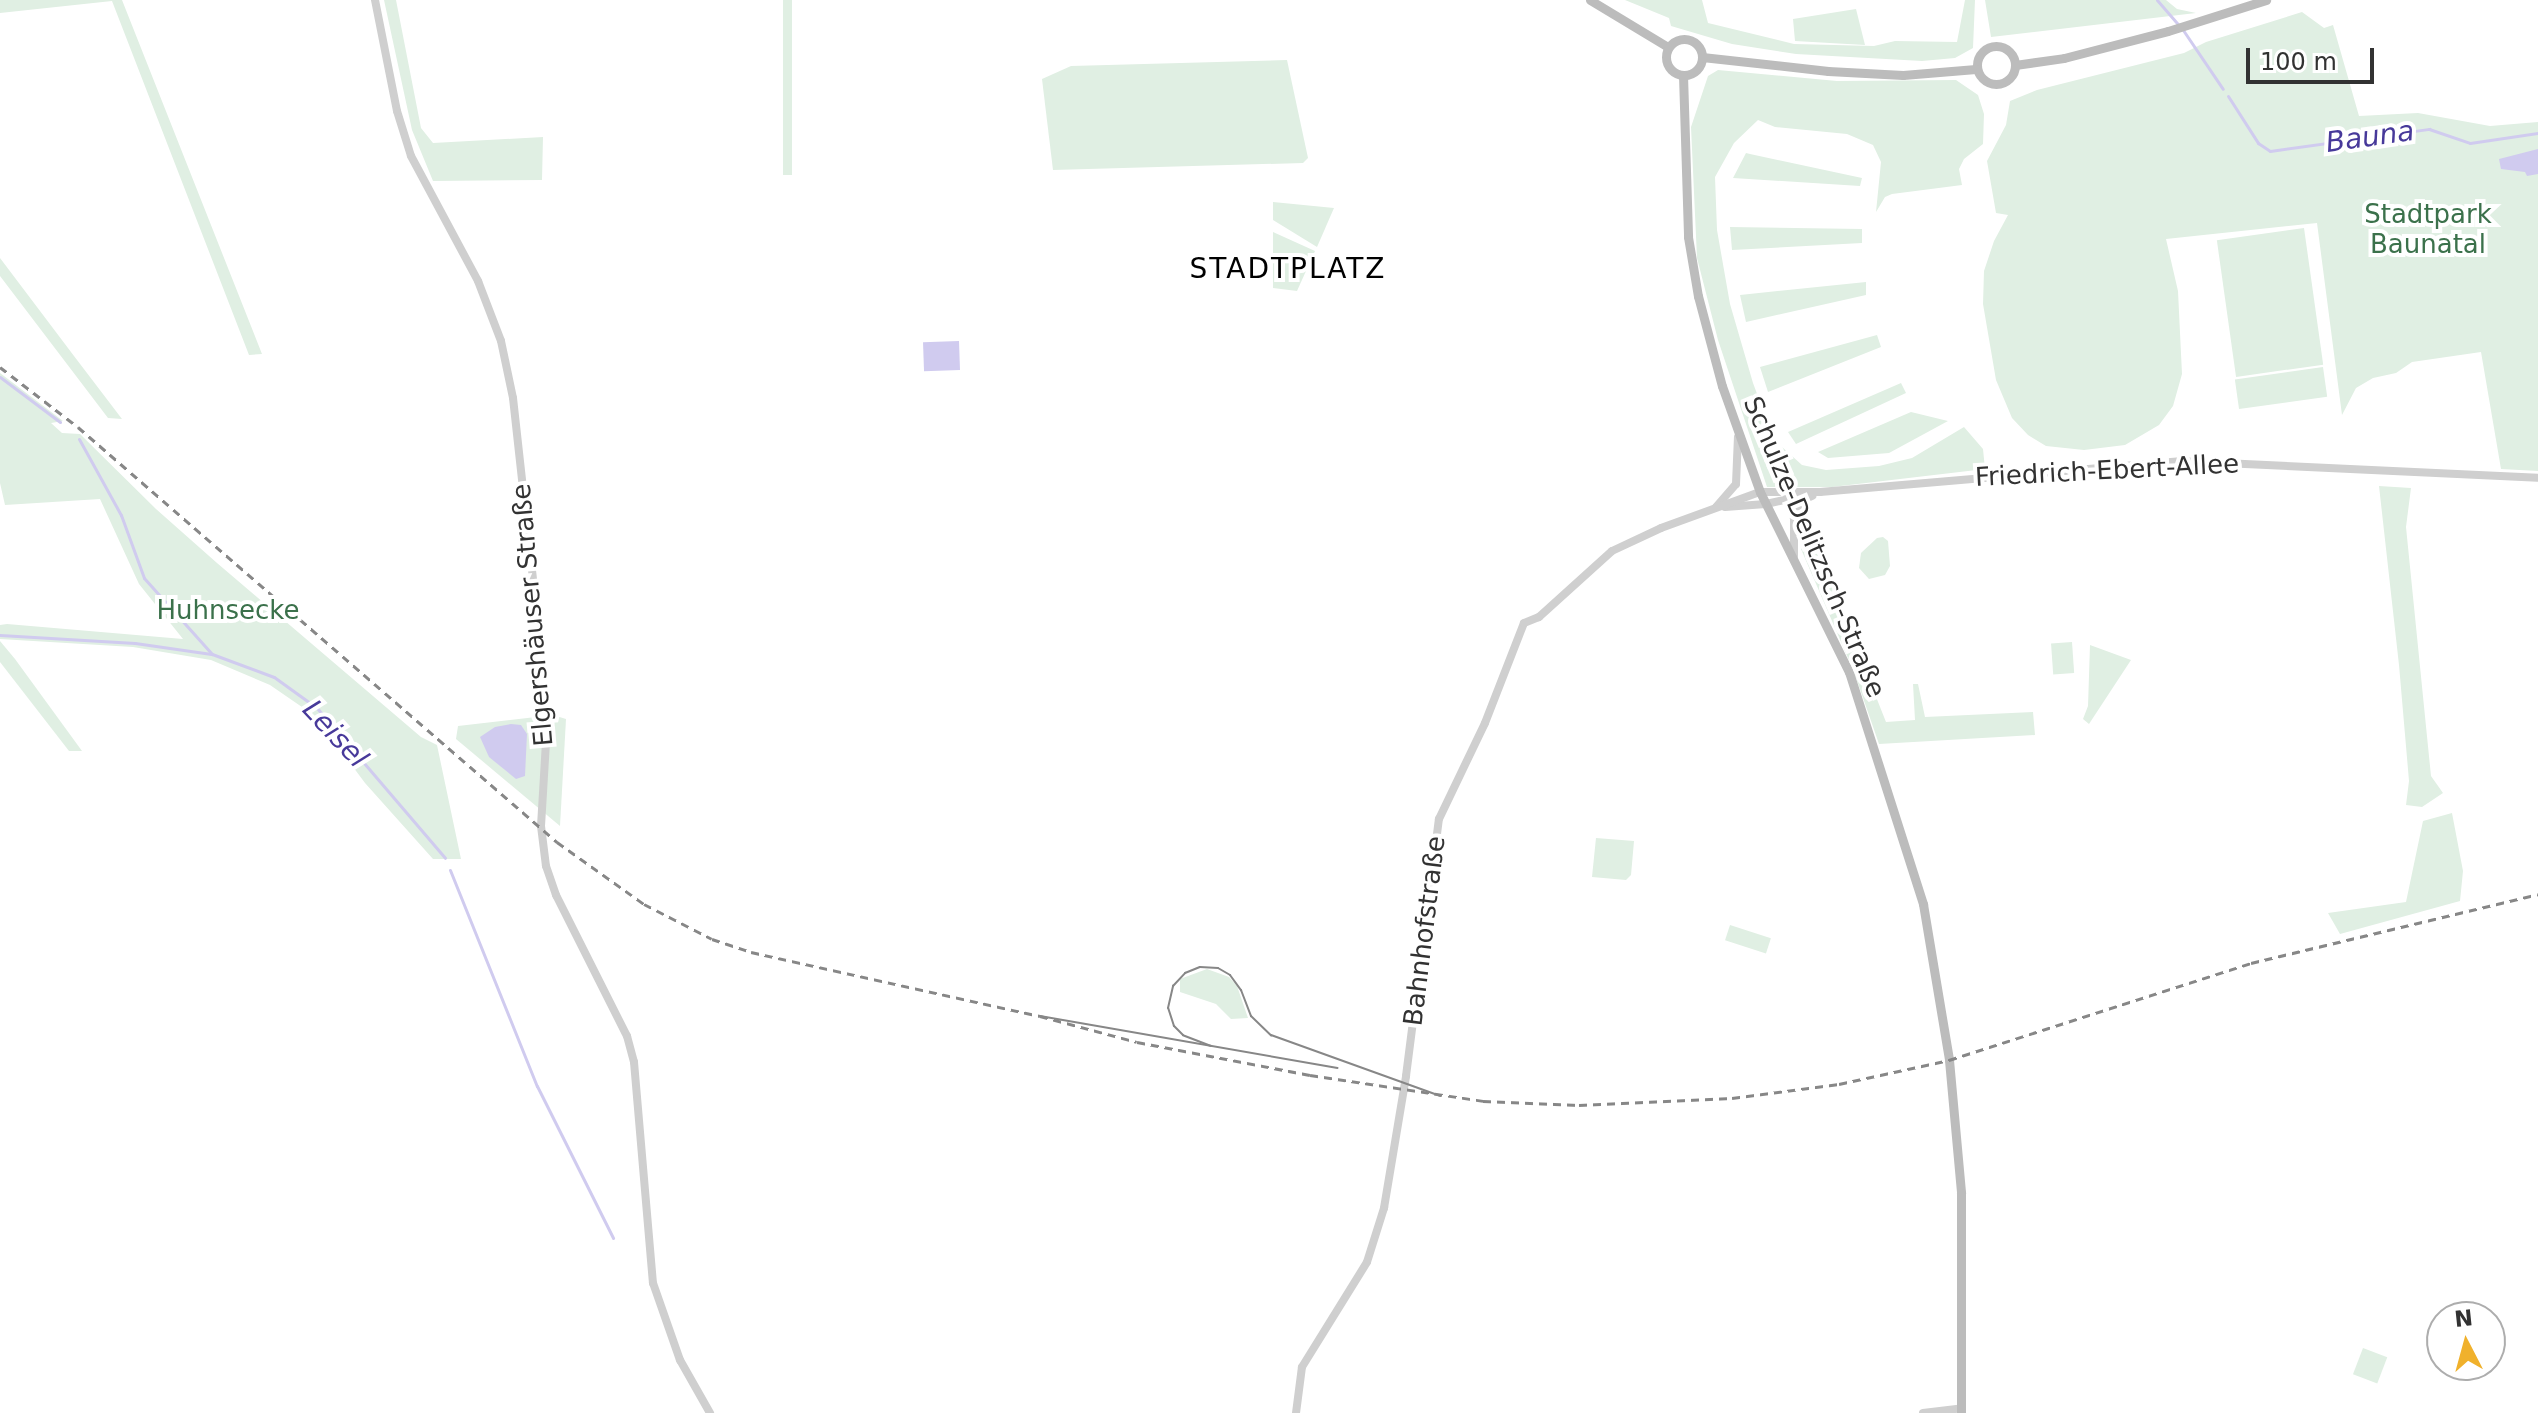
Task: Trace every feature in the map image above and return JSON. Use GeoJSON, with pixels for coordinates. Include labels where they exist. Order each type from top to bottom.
{"type":"FeatureCollection","features":[{"type":"Feature","properties":{"kind":"main road"},"geometry":{"type":"LineString","coordinates":[[1590,0],[1668,47]]}},
{"type":"Feature","properties":{"kind":"main road"},"geometry":{"type":"LineString","coordinates":[[2015,65],[2064,58],[2194,24],[2266,0]]}},
{"type":"Feature","properties":{"kind":"main road"},"geometry":{"type":"LineString","coordinates":[[1689,39],[1698,46],[1702,57],[1694,72],[1683,75],[1667,65],[1668,47],[1677,40],[1689,39]]}},
{"type":"Feature","properties":{"kind":"main road"},"geometry":{"type":"LineString","coordinates":[[1976,69],[1983,51],[1993,46],[2008,51],[2015,65]]}},
{"type":"Feature","properties":{"kind":"main road"},"geometry":{"type":"LineString","coordinates":[[1702,57],[1873,73],[1976,69]]}},
{"type":"Feature","properties":{"kind":"main road"},"geometry":{"type":"LineString","coordinates":[[1976,69],[1981,78],[1999,83],[2008,79],[2015,65]]}},
{"type":"Feature","properties":{"kind":"main road","name":"Schulze-Delitzsch-Straße"},"geometry":{"type":"LineString","coordinates":[[1683,75],[1684,180],[1691,260],[1709,342],[1738,437],[1760,492],[1849,672],[1923,904],[1949,1060],[1961,1193],[1961,1410]]}},
{"type":"Feature","properties":{"kind":"street","name":"Elgershäuser Straße"},"geometry":{"type":"LineString","coordinates":[[375,0],[397,111],[411,156],[478,281],[501,341],[513,398],[542,661],[546,742],[541,826],[546,866],[556,895],[627,1036],[634,1062],[653,1283],[680,1360],[710,1413]]}},
{"type":"Feature","properties":{"kind":"street"},"geometry":{"type":"LineString","coordinates":[[1716,508],[1736,484],[1738,437]]}},
{"type":"Feature","properties":{"kind":"street","name":"Friedrich-Ebert-Allee"},"geometry":{"type":"LineString","coordinates":[[1820,492],[2180,461],[2538,478]]}},
{"type":"Feature","properties":{"kind":"street","name":"Bahnhofstraße"},"geometry":{"type":"LineString","coordinates":[[1296,1413],[1302,1367],[1373,1250],[1384,1208],[1406,1076],[1439,819],[1474,748],[1524,623],[1539,617],[1612,551],[1760,492],[1820,492]]}},
{"type":"Feature","properties":{"kind":"street"},"geometry":{"type":"LineString","coordinates":[[1716,508],[1766,504],[1820,492]]}},
{"type":"Feature","properties":{"kind":"street"},"geometry":{"type":"LineString","coordinates":[[1794,556],[1792,529],[1798,509],[1805,499],[1820,492]]}},
{"type":"Feature","properties":{"kind":"street"},"geometry":{"type":"LineString","coordinates":[[1923,1413],[1961,1410]]}},
{"type":"Feature","properties":{"kind":"green space"},"geometry":{"type":"Polygon","coordinates":[[[0,0],[122,0],[262,354],[249,355],[112,1],[0,13],[0,0]]]}},
{"type":"Feature","properties":{"kind":"green space"},"geometry":{"type":"Polygon","coordinates":[[[384,0],[396,0],[421,128],[433,143],[543,137],[542,180],[433,181],[412,130],[384,0]]]}},
{"type":"Feature","properties":{"kind":"green space"},"geometry":{"type":"Polygon","coordinates":[[[783,0],[792,0],[792,175],[783,175],[783,0]]]}},
{"type":"Feature","properties":{"kind":"green space"},"geometry":{"type":"Polygon","coordinates":[[[1625,0],[1702,0],[1708,23],[1794,44],[1874,46],[1895,41],[1957,42],[1965,0],[1975,0],[1973,48],[1955,58],[1922,61],[1796,54],[1732,44],[1671,26],[1669,18],[1625,0]]]}},
{"type":"Feature","properties":{"kind":"green space"},"geometry":{"type":"Polygon","coordinates":[[[1985,0],[2166,0],[2177,9],[2196,13],[1991,37],[1985,0]]]}},
{"type":"Feature","properties":{"kind":"green space"},"geometry":{"type":"Polygon","coordinates":[[[1856,9],[1865,45],[1795,41],[1793,19],[1856,9]]]}},
{"type":"Feature","properties":{"kind":"green space","name":"Stadtpark Baunatal"},"geometry":{"type":"Polygon","coordinates":[[[2302,12],[2324,28],[2333,25],[2359,116],[2418,113],[2490,126],[2538,122],[2538,471],[2501,469],[2481,352],[2412,362],[2396,373],[2373,378],[2356,388],[2342,415],[2317,223],[2166,239],[2178,291],[2182,374],[2173,406],[2159,425],[2125,445],[2084,450],[2046,446],[2028,435],[2012,418],[1996,380],[1983,304],[1984,271],[1994,241],[2008,215],[1996,213],[1987,161],[2006,125],[2010,101],[2037,90],[2184,53],[2206,42],[2302,12]]]}},
{"type":"Feature","properties":{"kind":"green space"},"geometry":{"type":"Polygon","coordinates":[[[1287,60],[1308,158],[1303,163],[1053,170],[1042,79],[1071,66],[1287,60]]]}},
{"type":"Feature","properties":{"kind":"green space"},"geometry":{"type":"Polygon","coordinates":[[[1718,70],[1837,81],[1956,80],[1978,95],[1984,114],[1983,144],[1964,159],[1959,169],[1962,185],[1892,194],[1885,197],[1876,212],[1881,162],[1873,145],[1847,134],[1775,127],[1758,120],[1734,143],[1715,177],[1717,230],[1730,304],[1753,383],[1769,426],[1782,447],[1802,465],[1826,470],[1879,466],[1912,458],[1964,427],[1983,449],[1985,469],[1832,487],[1767,487],[1718,340],[1697,258],[1691,127],[1708,76],[1718,70]]]}},
{"type":"Feature","properties":{"kind":"green space"},"geometry":{"type":"Polygon","coordinates":[[[1746,153],[1862,178],[1860,186],[1733,178],[1746,153]]]}},
{"type":"Feature","properties":{"kind":"green space"},"geometry":{"type":"Polygon","coordinates":[[[1273,202],[1334,208],[1317,247],[1273,220],[1273,202]]]}},
{"type":"Feature","properties":{"kind":"green space"},"geometry":{"type":"Polygon","coordinates":[[[1730,227],[1862,229],[1862,243],[1732,250],[1730,227]]]}},
{"type":"Feature","properties":{"kind":"green space"},"geometry":{"type":"Polygon","coordinates":[[[2304,228],[2323,365],[2236,377],[2217,240],[2304,228]]]}},
{"type":"Feature","properties":{"kind":"green space"},"geometry":{"type":"Polygon","coordinates":[[[1273,232],[1315,251],[1297,291],[1273,288],[1273,232]]]}},
{"type":"Feature","properties":{"kind":"green space"},"geometry":{"type":"Polygon","coordinates":[[[0,258],[122,419],[108,418],[0,276],[0,258]]]}},
{"type":"Feature","properties":{"kind":"green space"},"geometry":{"type":"Polygon","coordinates":[[[1866,282],[1866,295],[1746,322],[1740,295],[1866,282]]]}},
{"type":"Feature","properties":{"kind":"green space"},"geometry":{"type":"Polygon","coordinates":[[[1877,335],[1881,347],[1768,392],[1760,367],[1877,335]]]}},
{"type":"Feature","properties":{"kind":"green space"},"geometry":{"type":"Polygon","coordinates":[[[2323,367],[2327,397],[2239,409],[2235,379],[2323,367]]]}},
{"type":"Feature","properties":{"kind":"green space","name":"Huhnsecke"},"geometry":{"type":"Polygon","coordinates":[[[0,373],[63,421],[51,423],[62,433],[80,434],[156,509],[217,563],[421,737],[437,745],[461,859],[433,859],[365,783],[315,716],[270,685],[211,660],[133,647],[0,639],[0,625],[7,624],[183,639],[139,584],[100,499],[5,505],[0,483],[0,373]]]}},
{"type":"Feature","properties":{"kind":"green space"},"geometry":{"type":"Polygon","coordinates":[[[1901,383],[1906,393],[1796,444],[1788,432],[1901,383]]]}},
{"type":"Feature","properties":{"kind":"green space"},"geometry":{"type":"Polygon","coordinates":[[[1911,412],[1948,421],[1889,453],[1828,458],[1818,452],[1911,412]]]}},
{"type":"Feature","properties":{"kind":"green space"},"geometry":{"type":"Polygon","coordinates":[[[2379,486],[2411,488],[2406,527],[2431,776],[2443,793],[2422,807],[2406,805],[2409,781],[2379,486]]]}},
{"type":"Feature","properties":{"kind":"green space"},"geometry":{"type":"Polygon","coordinates":[[[1883,537],[1888,541],[1890,566],[1885,575],[1869,579],[1859,568],[1861,553],[1877,538],[1883,537]]]}},
{"type":"Feature","properties":{"kind":"green space"},"geometry":{"type":"Polygon","coordinates":[[[1808,542],[1817,548],[1886,722],[1915,720],[1913,684],[1918,684],[1925,717],[2033,712],[2035,735],[1879,744],[1854,672],[1801,549],[1808,542]]]}},
{"type":"Feature","properties":{"kind":"green space"},"geometry":{"type":"Polygon","coordinates":[[[0,641],[82,751],[69,751],[0,662],[0,641]]]}},
{"type":"Feature","properties":{"kind":"green space"},"geometry":{"type":"Polygon","coordinates":[[[2072,642],[2074,673],[2053,674],[2051,643],[2072,642]]]}},
{"type":"Feature","properties":{"kind":"green space"},"geometry":{"type":"Polygon","coordinates":[[[2090,645],[2131,660],[2089,724],[2083,719],[2088,706],[2090,645]]]}},
{"type":"Feature","properties":{"kind":"green space"},"geometry":{"type":"Polygon","coordinates":[[[553,715],[566,719],[560,826],[456,739],[458,726],[553,715]]]}},
{"type":"Feature","properties":{"kind":"green space"},"geometry":{"type":"Polygon","coordinates":[[[2452,813],[2463,871],[2460,901],[2340,934],[2328,913],[2406,902],[2423,821],[2452,813]]]}},
{"type":"Feature","properties":{"kind":"green space"},"geometry":{"type":"Polygon","coordinates":[[[1596,838],[1634,841],[1631,875],[1626,880],[1592,877],[1596,838]]]}},
{"type":"Feature","properties":{"kind":"green space"},"geometry":{"type":"Polygon","coordinates":[[[1730,925],[1771,938],[1766,954],[1725,940],[1730,925]]]}},
{"type":"Feature","properties":{"kind":"green space"},"geometry":{"type":"Polygon","coordinates":[[[1207,969],[1229,977],[1237,986],[1248,1018],[1231,1019],[1216,1004],[1180,992],[1180,979],[1207,969]]]}},
{"type":"Feature","properties":{"kind":"green space"},"geometry":{"type":"Polygon","coordinates":[[[2363,1348],[2387,1357],[2377,1383],[2353,1374],[2363,1348]]]}},
{"type":"Feature","properties":{"kind":"shaded area"},"geometry":{"type":"Polygon","coordinates":[[[2538,149],[2538,174],[2527,176],[2525,172],[2501,169],[2499,159],[2538,149]]]}},
{"type":"Feature","properties":{"kind":"shaded area"},"geometry":{"type":"Polygon","coordinates":[[[959,341],[960,370],[924,371],[923,342],[959,341]]]}},
{"type":"Feature","properties":{"kind":"shaded area"},"geometry":{"type":"Polygon","coordinates":[[[521,725],[527,734],[525,776],[516,779],[489,757],[480,737],[495,727],[521,725]]]}},
{"type":"Feature","properties":{"kind":"waterway","name":"Bauna"},"geometry":{"type":"LineString","coordinates":[[2157,0],[2178,24]]}},
{"type":"Feature","properties":{"kind":"waterway","name":"Bauna"},"geometry":{"type":"LineString","coordinates":[[2183,30],[2223,89]]}},
{"type":"Feature","properties":{"kind":"waterway","name":"Bauna"},"geometry":{"type":"LineString","coordinates":[[2228,96],[2258,143],[2270,151],[2429,129],[2470,143],[2538,133]]}},
{"type":"Feature","properties":{"kind":"waterway","name":"Leisel"},"geometry":{"type":"LineString","coordinates":[[0,377],[60,422]]}},
{"type":"Feature","properties":{"kind":"waterway","name":"Leisel"},"geometry":{"type":"LineString","coordinates":[[79,439],[121,515],[144,578],[212,654],[274,677],[317,708],[445,858]]}},
{"type":"Feature","properties":{"kind":"waterway"},"geometry":{"type":"LineString","coordinates":[[0,635],[135,643],[211,654]]}},
{"type":"Feature","properties":{"kind":"waterway","name":"Leisel"},"geometry":{"type":"LineString","coordinates":[[450,870],[537,1086],[613,1238]]}},
{"type":"Feature","properties":{"kind":"tram line"},"geometry":{"type":"LineString","coordinates":[[1211,1046],[1183,1035],[1174,1026],[1168,1008],[1173,986],[1185,973],[1200,967],[1218,968],[1230,975],[1241,990],[1251,1016],[1271,1035],[1440,1096]]}},
{"type":"Feature","properties":{"kind":"tram line"},"geometry":{"type":"LineString","coordinates":[[1040,1016],[1337,1068]]}},
{"type":"Feature","properties":{"kind":"railway"},"geometry":{"type":"LineString","coordinates":[[0,367],[78,427],[557,842],[644,904],[712,939],[751,952],[1040,1016],[1137,1042],[1310,1075],[1483,1101],[1579,1105],[1732,1098],[1839,1084],[1949,1060],[2251,963],[2538,894]]}},
{"type":"Feature","properties":{"kind":"district","name":"STADTPLATZ"},"geometry":{"type":"Point","coordinates":[1288,269]}}]}
